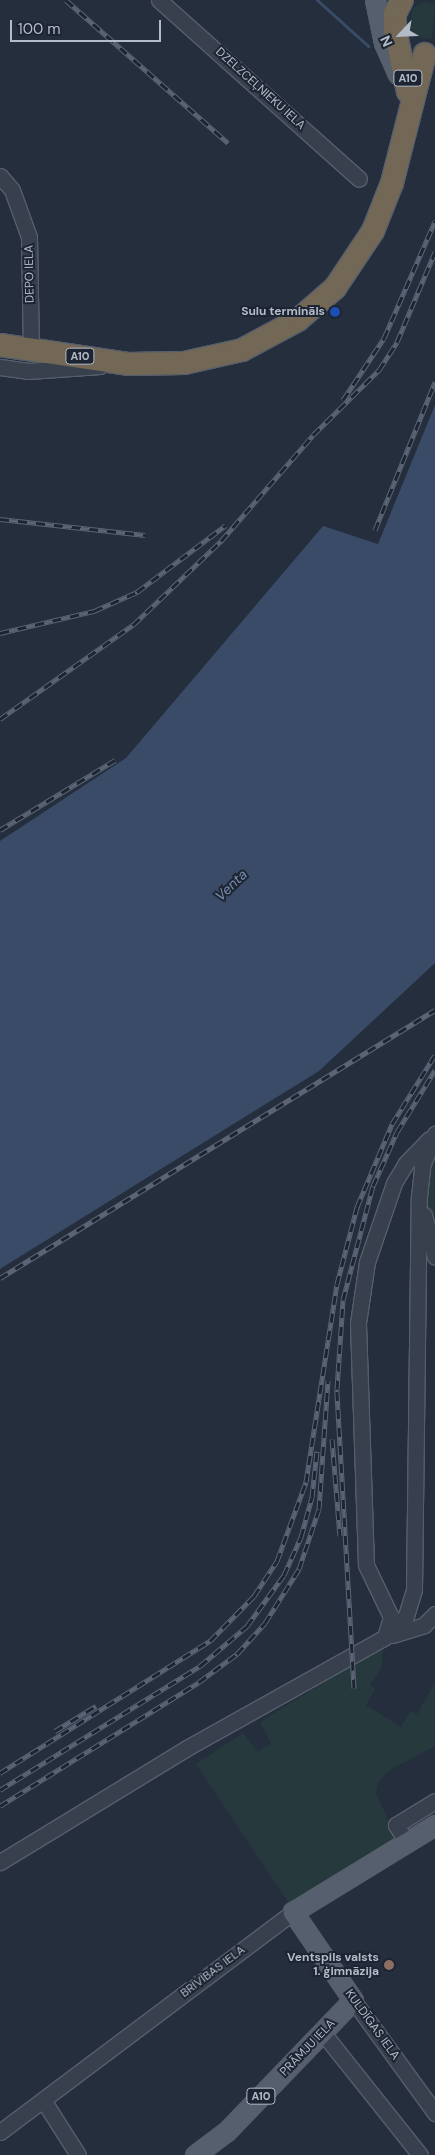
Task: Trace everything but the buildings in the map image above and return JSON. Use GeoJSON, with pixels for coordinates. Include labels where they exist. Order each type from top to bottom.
{"type":"FeatureCollection","features":[{"type":"Feature","properties":{"kind":"highway","name":"A10"},"geometry":{"type":"LineString","coordinates":[[0,345],[128,364],[184,363],[231,353],[276,334],[318,304],[348,271],[373,231],[392,182],[404,128],[408,82],[396,11]]}},
{"type":"Feature","properties":{"kind":"highway"},"geometry":{"type":"LineString","coordinates":[[396,11],[401,42],[432,59]]}},
{"type":"Feature","properties":{"kind":"highway","name":"A10"},"geometry":{"type":"LineString","coordinates":[[404,128],[432,59]]}},
{"type":"Feature","properties":{"kind":"main road"},"geometry":{"type":"LineString","coordinates":[[375,0],[384,43],[400,78],[404,128]]}},
{"type":"Feature","properties":{"kind":"main road","name":"BRĪVĪBAS IELA"},"geometry":{"type":"LineString","coordinates":[[293,1912],[406,1841],[435,1825]]}},
{"type":"Feature","properties":{"kind":"main road","name":"KULDĪGAS IELA"},"geometry":{"type":"LineString","coordinates":[[293,1912],[353,2000]]}},
{"type":"Feature","properties":{"kind":"main road","name":"PRĀMJU IELA"},"geometry":{"type":"LineString","coordinates":[[194,2155],[226,2132],[353,2000]]}},
{"type":"Feature","properties":{"kind":"street","name":"DZELZCEĻNIEKU IELA"},"geometry":{"type":"LineString","coordinates":[[159,0],[359,179]]}},
{"type":"Feature","properties":{"kind":"street","name":"DEPO IELA"},"geometry":{"type":"LineString","coordinates":[[0,176],[12,190],[29,237],[31,349]]}},
{"type":"Feature","properties":{"kind":"street"},"geometry":{"type":"LineString","coordinates":[[0,366],[28,371],[128,364]]}},
{"type":"Feature","properties":{"kind":"street"},"geometry":{"type":"LineString","coordinates":[[385,1637],[406,1616],[414,1590],[419,1197],[422,1166],[434,1134]]}},
{"type":"Feature","properties":{"kind":"street"},"geometry":{"type":"LineString","coordinates":[[385,1637],[391,1616],[366,1564],[360,1304],[367,1262],[394,1184],[406,1163],[434,1134]]}},
{"type":"Feature","properties":{"kind":"street"},"geometry":{"type":"LineString","coordinates":[[419,1197],[435,1258]]}},
{"type":"Feature","properties":{"kind":"street"},"geometry":{"type":"LineString","coordinates":[[0,1862],[185,1749],[385,1637],[424,1625],[435,1614]]}},
{"type":"Feature","properties":{"kind":"street"},"geometry":{"type":"LineString","coordinates":[[406,1841],[396,1824],[435,1801]]}},
{"type":"Feature","properties":{"kind":"street","name":"BRĪVĪBAS IELA"},"geometry":{"type":"LineString","coordinates":[[0,2132],[293,1912]]}},
{"type":"Feature","properties":{"kind":"street","name":"KULDĪGAS IELA"},"geometry":{"type":"LineString","coordinates":[[353,2000],[435,2113]]}},
{"type":"Feature","properties":{"kind":"street"},"geometry":{"type":"LineString","coordinates":[[323,2033],[410,2152]]}},
{"type":"Feature","properties":{"kind":"street"},"geometry":{"type":"LineString","coordinates":[[43,2100],[78,2155]]}},
{"type":"Feature","properties":{"kind":"green space"},"geometry":{"type":"Polygon","coordinates":[[[425,2],[435,4],[432,39],[419,37],[409,27],[413,8],[425,2]]]}},
{"type":"Feature","properties":{"kind":"green space"},"geometry":{"type":"Polygon","coordinates":[[[435,1144],[435,1242],[427,1213],[427,1170],[435,1144]]]}},
{"type":"Feature","properties":{"kind":"green space"},"geometry":{"type":"Polygon","coordinates":[[[383,1646],[382,1666],[370,1685],[375,1689],[366,1705],[401,1727],[410,1711],[417,1714],[435,1683],[435,1746],[388,1771],[378,1783],[376,1793],[396,1838],[290,1905],[196,1764],[243,1733],[258,1752],[271,1743],[260,1722],[383,1646]]]}},
{"type":"Feature","properties":{"kind":"water","name":"Venta"},"geometry":{"type":"Polygon","coordinates":[[[435,405],[435,963],[319,1071],[0,1269],[0,841],[126,758],[323,526],[378,544],[435,405]]]}},
{"type":"Feature","properties":{"kind":"waterway"},"geometry":{"type":"LineString","coordinates":[[317,0],[368,46]]}},
{"type":"Feature","properties":{"kind":"railway"},"geometry":{"type":"LineString","coordinates":[[66,0],[228,143]]}},
{"type":"Feature","properties":{"kind":"railway"},"geometry":{"type":"LineString","coordinates":[[343,400],[384,338],[435,221]]}},
{"type":"Feature","properties":{"kind":"railway"},"geometry":{"type":"LineString","coordinates":[[0,719],[133,625],[221,541],[313,435],[379,370],[397,342],[435,252]]}},
{"type":"Feature","properties":{"kind":"railway"},"geometry":{"type":"LineString","coordinates":[[375,530],[435,382]]}},
{"type":"Feature","properties":{"kind":"railway"},"geometry":{"type":"LineString","coordinates":[[0,519],[145,535]]}},
{"type":"Feature","properties":{"kind":"railway"},"geometry":{"type":"LineString","coordinates":[[0,633],[94,611],[137,592],[226,525]]}},
{"type":"Feature","properties":{"kind":"railway"},"geometry":{"type":"LineString","coordinates":[[0,830],[115,760]]}},
{"type":"Feature","properties":{"kind":"railway"},"geometry":{"type":"LineString","coordinates":[[0,1278],[435,1010]]}},
{"type":"Feature","properties":{"kind":"railway"},"geometry":{"type":"LineString","coordinates":[[0,1773],[210,1641],[254,1596],[277,1561],[306,1482],[337,1284],[357,1207],[392,1124],[435,1055]]}},
{"type":"Feature","properties":{"kind":"railway"},"geometry":{"type":"LineString","coordinates":[[354,1688],[337,1389],[343,1300],[373,1186],[397,1132],[435,1070]]}},
{"type":"Feature","properties":{"kind":"railway"},"geometry":{"type":"LineString","coordinates":[[0,1806],[199,1682],[237,1654],[265,1623],[299,1569],[319,1509],[328,1380]]}},
{"type":"Feature","properties":{"kind":"railway"},"geometry":{"type":"LineString","coordinates":[[332,1439],[340,1536]]}},
{"type":"Feature","properties":{"kind":"railway"},"geometry":{"type":"LineString","coordinates":[[0,1790],[200,1666],[247,1626],[284,1575],[301,1537],[312,1497],[317,1451]]}},
{"type":"Feature","properties":{"kind":"railway"},"geometry":{"type":"LineString","coordinates":[[55,1731],[96,1706]]}},
{"type":"Feature","properties":{"kind":"place","name":"Sulu termināls"},"geometry":{"type":"Point","coordinates":[335,312]}},
{"type":"Feature","properties":{"kind":"place","name":"Ventspils valsts 1. ģimnāzija"},"geometry":{"type":"Point","coordinates":[389,1965]}}]}
